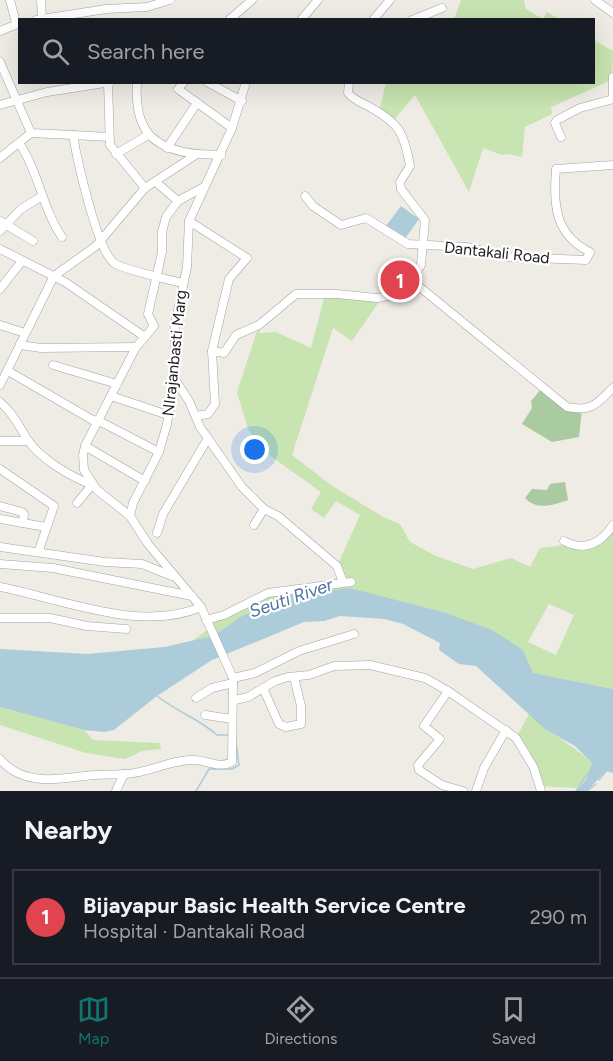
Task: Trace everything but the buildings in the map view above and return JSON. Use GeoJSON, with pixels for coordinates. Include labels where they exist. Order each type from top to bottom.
{"type":"FeatureCollection","features":[{"type":"Feature","properties":{"kind":"street"},"geometry":{"type":"LineString","coordinates":[[0,31],[18,23],[10,0]]}},
{"type":"Feature","properties":{"kind":"street"},"geometry":{"type":"LineString","coordinates":[[39,18],[41,0]]}},
{"type":"Feature","properties":{"kind":"street"},"geometry":{"type":"LineString","coordinates":[[104,0],[106,9]]}},
{"type":"Feature","properties":{"kind":"street"},"geometry":{"type":"LineString","coordinates":[[68,17],[125,4],[147,7],[170,0]]}},
{"type":"Feature","properties":{"kind":"street"},"geometry":{"type":"LineString","coordinates":[[231,18],[252,0]]}},
{"type":"Feature","properties":{"kind":"street"},"geometry":{"type":"LineString","coordinates":[[304,18],[318,0]]}},
{"type":"Feature","properties":{"kind":"street"},"geometry":{"type":"LineString","coordinates":[[375,18],[390,0]]}},
{"type":"Feature","properties":{"kind":"street"},"geometry":{"type":"LineString","coordinates":[[596,0],[613,13]]}},
{"type":"Feature","properties":{"kind":"street"},"geometry":{"type":"LineString","coordinates":[[417,18],[442,8]]}},
{"type":"Feature","properties":{"kind":"street"},"geometry":{"type":"LineString","coordinates":[[0,62],[31,133]]}},
{"type":"Feature","properties":{"kind":"street"},"geometry":{"type":"LineString","coordinates":[[561,137],[555,123],[558,120],[580,108],[613,99],[613,77]]}},
{"type":"Feature","properties":{"kind":"street"},"geometry":{"type":"LineString","coordinates":[[0,105],[77,85],[94,84]]}},
{"type":"Feature","properties":{"kind":"street"},"geometry":{"type":"LineString","coordinates":[[110,84],[109,136],[116,154],[145,188]]}},
{"type":"Feature","properties":{"kind":"street"},"geometry":{"type":"LineString","coordinates":[[137,84],[136,103],[148,135],[167,148],[197,154],[221,155]]}},
{"type":"Feature","properties":{"kind":"street"},"geometry":{"type":"LineString","coordinates":[[182,84],[178,89],[232,128]]}},
{"type":"Feature","properties":{"kind":"street"},"geometry":{"type":"LineString","coordinates":[[210,84],[242,102]]}},
{"type":"Feature","properties":{"kind":"street","name":"NIrajanbasti Marg"},"geometry":{"type":"LineString","coordinates":[[130,516],[133,503],[159,452],[168,415],[174,378],[176,324],[187,260],[189,221],[202,188],[221,155],[242,102],[246,84]]}},
{"type":"Feature","properties":{"kind":"street"},"geometry":{"type":"LineString","coordinates":[[212,351],[224,353],[236,334],[259,325],[296,294],[337,294],[377,298],[400,294],[421,266],[425,220],[401,189],[400,182],[410,166],[405,138],[401,129],[392,122],[353,99],[348,93],[349,84]]}},
{"type":"Feature","properties":{"kind":"street"},"geometry":{"type":"LineString","coordinates":[[167,148],[197,103]]}},
{"type":"Feature","properties":{"kind":"street"},"geometry":{"type":"LineString","coordinates":[[0,158],[31,133],[109,136]]}},
{"type":"Feature","properties":{"kind":"street"},"geometry":{"type":"LineString","coordinates":[[73,135],[79,167],[101,240],[115,264],[182,283]]}},
{"type":"Feature","properties":{"kind":"street"},"geometry":{"type":"LineString","coordinates":[[116,154],[148,135]]}},
{"type":"Feature","properties":{"kind":"street"},"geometry":{"type":"LineString","coordinates":[[19,143],[32,162],[42,196],[62,237]]}},
{"type":"Feature","properties":{"kind":"street"},"geometry":{"type":"LineString","coordinates":[[0,385],[54,276],[101,240],[145,188],[157,183],[197,154]]}},
{"type":"Feature","properties":{"kind":"street","name":"Dantakali Road"},"geometry":{"type":"LineString","coordinates":[[423,246],[466,247],[509,257],[586,260],[590,252],[574,244],[562,230],[555,181],[556,169],[613,165]]}},
{"type":"Feature","properties":{"kind":"street"},"geometry":{"type":"LineString","coordinates":[[157,183],[178,201]]}},
{"type":"Feature","properties":{"kind":"street"},"geometry":{"type":"LineString","coordinates":[[92,485],[84,470],[83,455],[86,446],[136,347],[154,326],[148,314],[166,217],[178,201],[202,188]]}},
{"type":"Feature","properties":{"kind":"street"},"geometry":{"type":"LineString","coordinates":[[33,241],[1,226],[21,209],[42,196]]}},
{"type":"Feature","properties":{"kind":"street"},"geometry":{"type":"LineString","coordinates":[[305,196],[313,206],[341,225],[366,218],[408,244],[423,246]]}},
{"type":"Feature","properties":{"kind":"street"},"geometry":{"type":"LineString","coordinates":[[189,221],[247,258],[229,279],[212,351],[215,404],[208,414],[196,416]]}},
{"type":"Feature","properties":{"kind":"street"},"geometry":{"type":"LineString","coordinates":[[0,249],[54,276],[145,337]]}},
{"type":"Feature","properties":{"kind":"street"},"geometry":{"type":"LineString","coordinates":[[0,290],[22,261]]}},
{"type":"Feature","properties":{"kind":"street"},"geometry":{"type":"LineString","coordinates":[[411,280],[567,407],[582,410],[590,408],[613,388]]}},
{"type":"Feature","properties":{"kind":"street"},"geometry":{"type":"LineString","coordinates":[[0,325],[26,333]]}},
{"type":"Feature","properties":{"kind":"street"},"geometry":{"type":"LineString","coordinates":[[20,345],[41,348],[136,347]]}},
{"type":"Feature","properties":{"kind":"street"},"geometry":{"type":"LineString","coordinates":[[53,364],[117,384]]}},
{"type":"Feature","properties":{"kind":"street"},"geometry":{"type":"LineString","coordinates":[[8,371],[97,421],[159,452]]}},
{"type":"Feature","properties":{"kind":"street"},"geometry":{"type":"LineString","coordinates":[[174,378],[208,438],[242,487],[264,509],[278,516],[326,556],[337,566],[347,582],[268,594],[224,615],[206,620]]}},
{"type":"Feature","properties":{"kind":"street"},"geometry":{"type":"LineString","coordinates":[[111,396],[168,415]]}},
{"type":"Feature","properties":{"kind":"street"},"geometry":{"type":"LineString","coordinates":[[0,402],[18,422],[28,441],[60,469],[92,485],[130,516],[148,544],[194,596],[232,677],[235,700],[232,719],[233,759],[228,765],[220,766],[194,760],[135,774],[65,780],[37,779],[14,772],[0,759]]}},
{"type":"Feature","properties":{"kind":"street"},"geometry":{"type":"LineString","coordinates":[[157,533],[163,514],[208,438]]}},
{"type":"Feature","properties":{"kind":"street"},"geometry":{"type":"LineString","coordinates":[[0,441],[28,441]]}},
{"type":"Feature","properties":{"kind":"street"},"geometry":{"type":"LineString","coordinates":[[86,446],[146,481]]}},
{"type":"Feature","properties":{"kind":"street"},"geometry":{"type":"LineString","coordinates":[[0,469],[52,503],[53,511],[39,550]]}},
{"type":"Feature","properties":{"kind":"street"},"geometry":{"type":"LineString","coordinates":[[78,503],[92,485]]}},
{"type":"Feature","properties":{"kind":"street"},"geometry":{"type":"LineString","coordinates":[[0,506],[22,512],[24,514],[23,523]]}},
{"type":"Feature","properties":{"kind":"street"},"geometry":{"type":"LineString","coordinates":[[254,525],[264,509]]}},
{"type":"Feature","properties":{"kind":"street"},"geometry":{"type":"LineString","coordinates":[[0,519],[46,527]]}},
{"type":"Feature","properties":{"kind":"street"},"geometry":{"type":"LineString","coordinates":[[564,541],[587,546],[603,539],[613,525]]}},
{"type":"Feature","properties":{"kind":"street"},"geometry":{"type":"LineString","coordinates":[[0,547],[142,564],[176,578]]}},
{"type":"Feature","properties":{"kind":"street"},"geometry":{"type":"LineString","coordinates":[[0,564],[53,568],[194,596]]}},
{"type":"Feature","properties":{"kind":"street"},"geometry":{"type":"LineString","coordinates":[[0,587],[38,598],[144,617],[174,616],[201,607]]}},
{"type":"Feature","properties":{"kind":"street"},"geometry":{"type":"LineString","coordinates":[[0,618],[50,618],[87,626],[126,629]]}},
{"type":"Feature","properties":{"kind":"street"},"geometry":{"type":"LineString","coordinates":[[196,698],[232,677],[255,673],[299,651],[354,634]]}},
{"type":"Feature","properties":{"kind":"street"},"geometry":{"type":"LineString","coordinates":[[235,700],[275,681],[309,675],[334,666],[370,665],[425,678],[506,730],[525,752],[540,791]]}},
{"type":"Feature","properties":{"kind":"street"},"geometry":{"type":"LineString","coordinates":[[263,688],[279,724],[286,727],[301,724],[301,706],[294,677]]}},
{"type":"Feature","properties":{"kind":"street"},"geometry":{"type":"LineString","coordinates":[[448,691],[424,726],[440,739],[418,765],[419,770],[429,778],[463,791]]}},
{"type":"Feature","properties":{"kind":"street"},"geometry":{"type":"LineString","coordinates":[[205,715],[232,719]]}},
{"type":"Feature","properties":{"kind":"street"},"geometry":{"type":"LineString","coordinates":[[476,791],[484,768],[506,730]]}},
{"type":"Feature","properties":{"kind":"street"},"geometry":{"type":"LineString","coordinates":[[116,791],[124,774]]}},
{"type":"Feature","properties":{"kind":"green space"},"geometry":{"type":"Polygon","coordinates":[[[461,0],[524,0],[526,9],[541,18],[454,18],[461,0]]]}},
{"type":"Feature","properties":{"kind":"green space"},"geometry":{"type":"Polygon","coordinates":[[[547,12],[557,18],[544,18],[547,12]]]}},
{"type":"Feature","properties":{"kind":"green space"},"geometry":{"type":"Polygon","coordinates":[[[595,41],[613,51],[612,80],[551,107],[552,114],[525,127],[522,157],[502,155],[483,148],[469,192],[415,95],[392,122],[379,112],[386,84],[595,84],[595,41]]]}},
{"type":"Feature","properties":{"kind":"green space"},"geometry":{"type":"Polygon","coordinates":[[[325,294],[377,298],[379,302],[352,341],[333,328],[292,455],[331,485],[383,517],[400,524],[410,542],[436,556],[473,569],[511,558],[530,567],[540,548],[564,545],[580,547],[613,531],[613,689],[532,673],[523,650],[394,601],[349,588],[292,595],[242,616],[213,636],[192,641],[210,628],[206,620],[255,598],[342,582],[337,566],[360,515],[336,501],[324,518],[311,509],[321,492],[265,452],[248,429],[237,392],[259,325],[260,333],[276,332],[311,348],[325,294]],[[549,604],[528,642],[556,655],[574,615],[549,604]]]}},
{"type":"Feature","properties":{"kind":"green space"},"geometry":{"type":"Polygon","coordinates":[[[543,387],[567,407],[582,410],[579,437],[552,442],[522,424],[532,408],[531,401],[543,387]]]}},
{"type":"Feature","properties":{"kind":"green space"},"geometry":{"type":"Polygon","coordinates":[[[565,482],[568,500],[540,506],[525,498],[532,489],[547,490],[550,484],[565,482]]]}},
{"type":"Feature","properties":{"kind":"green space"},"geometry":{"type":"Polygon","coordinates":[[[0,707],[84,730],[93,740],[160,743],[161,749],[142,751],[125,759],[86,753],[0,725],[0,707]]]}},
{"type":"Feature","properties":{"kind":"green space"},"geometry":{"type":"Polygon","coordinates":[[[529,714],[592,763],[586,780],[576,788],[539,786],[516,738],[529,714]]]}},
{"type":"Feature","properties":{"kind":"water"},"geometry":{"type":"Polygon","coordinates":[[[401,206],[419,219],[404,240],[386,226],[401,206]]]}},
{"type":"Feature","properties":{"kind":"water","name":"Seuti River"},"geometry":{"type":"Polygon","coordinates":[[[349,588],[443,612],[492,630],[523,650],[533,673],[613,689],[613,773],[606,771],[587,791],[576,791],[586,780],[592,763],[575,746],[545,729],[476,666],[459,664],[439,650],[440,643],[403,624],[384,619],[340,616],[324,621],[304,622],[212,660],[157,696],[114,730],[104,732],[84,730],[0,707],[0,649],[88,654],[164,647],[213,636],[242,616],[292,595],[349,588]]]}},
{"type":"Feature","properties":{"kind":"waterway"},"geometry":{"type":"LineString","coordinates":[[157,696],[217,735],[230,735]]}},
{"type":"Feature","properties":{"kind":"waterway"},"geometry":{"type":"LineString","coordinates":[[196,791],[209,769],[232,769],[239,765],[235,735]]}},
{"type":"Feature","properties":{"kind":"waterway"},"geometry":{"type":"LineString","coordinates":[[599,780],[607,770]]}},
{"type":"Feature","properties":{"kind":"waterway"},"geometry":{"type":"LineString","coordinates":[[576,791],[588,773]]}},
{"type":"Feature","properties":{"kind":"waterway"},"geometry":{"type":"LineString","coordinates":[[587,791],[596,784]]}},
{"type":"Feature","properties":{"kind":"place","name":"Bijayapur Basic Health Service Centre"},"geometry":{"type":"Point","coordinates":[400,280]}}]}
